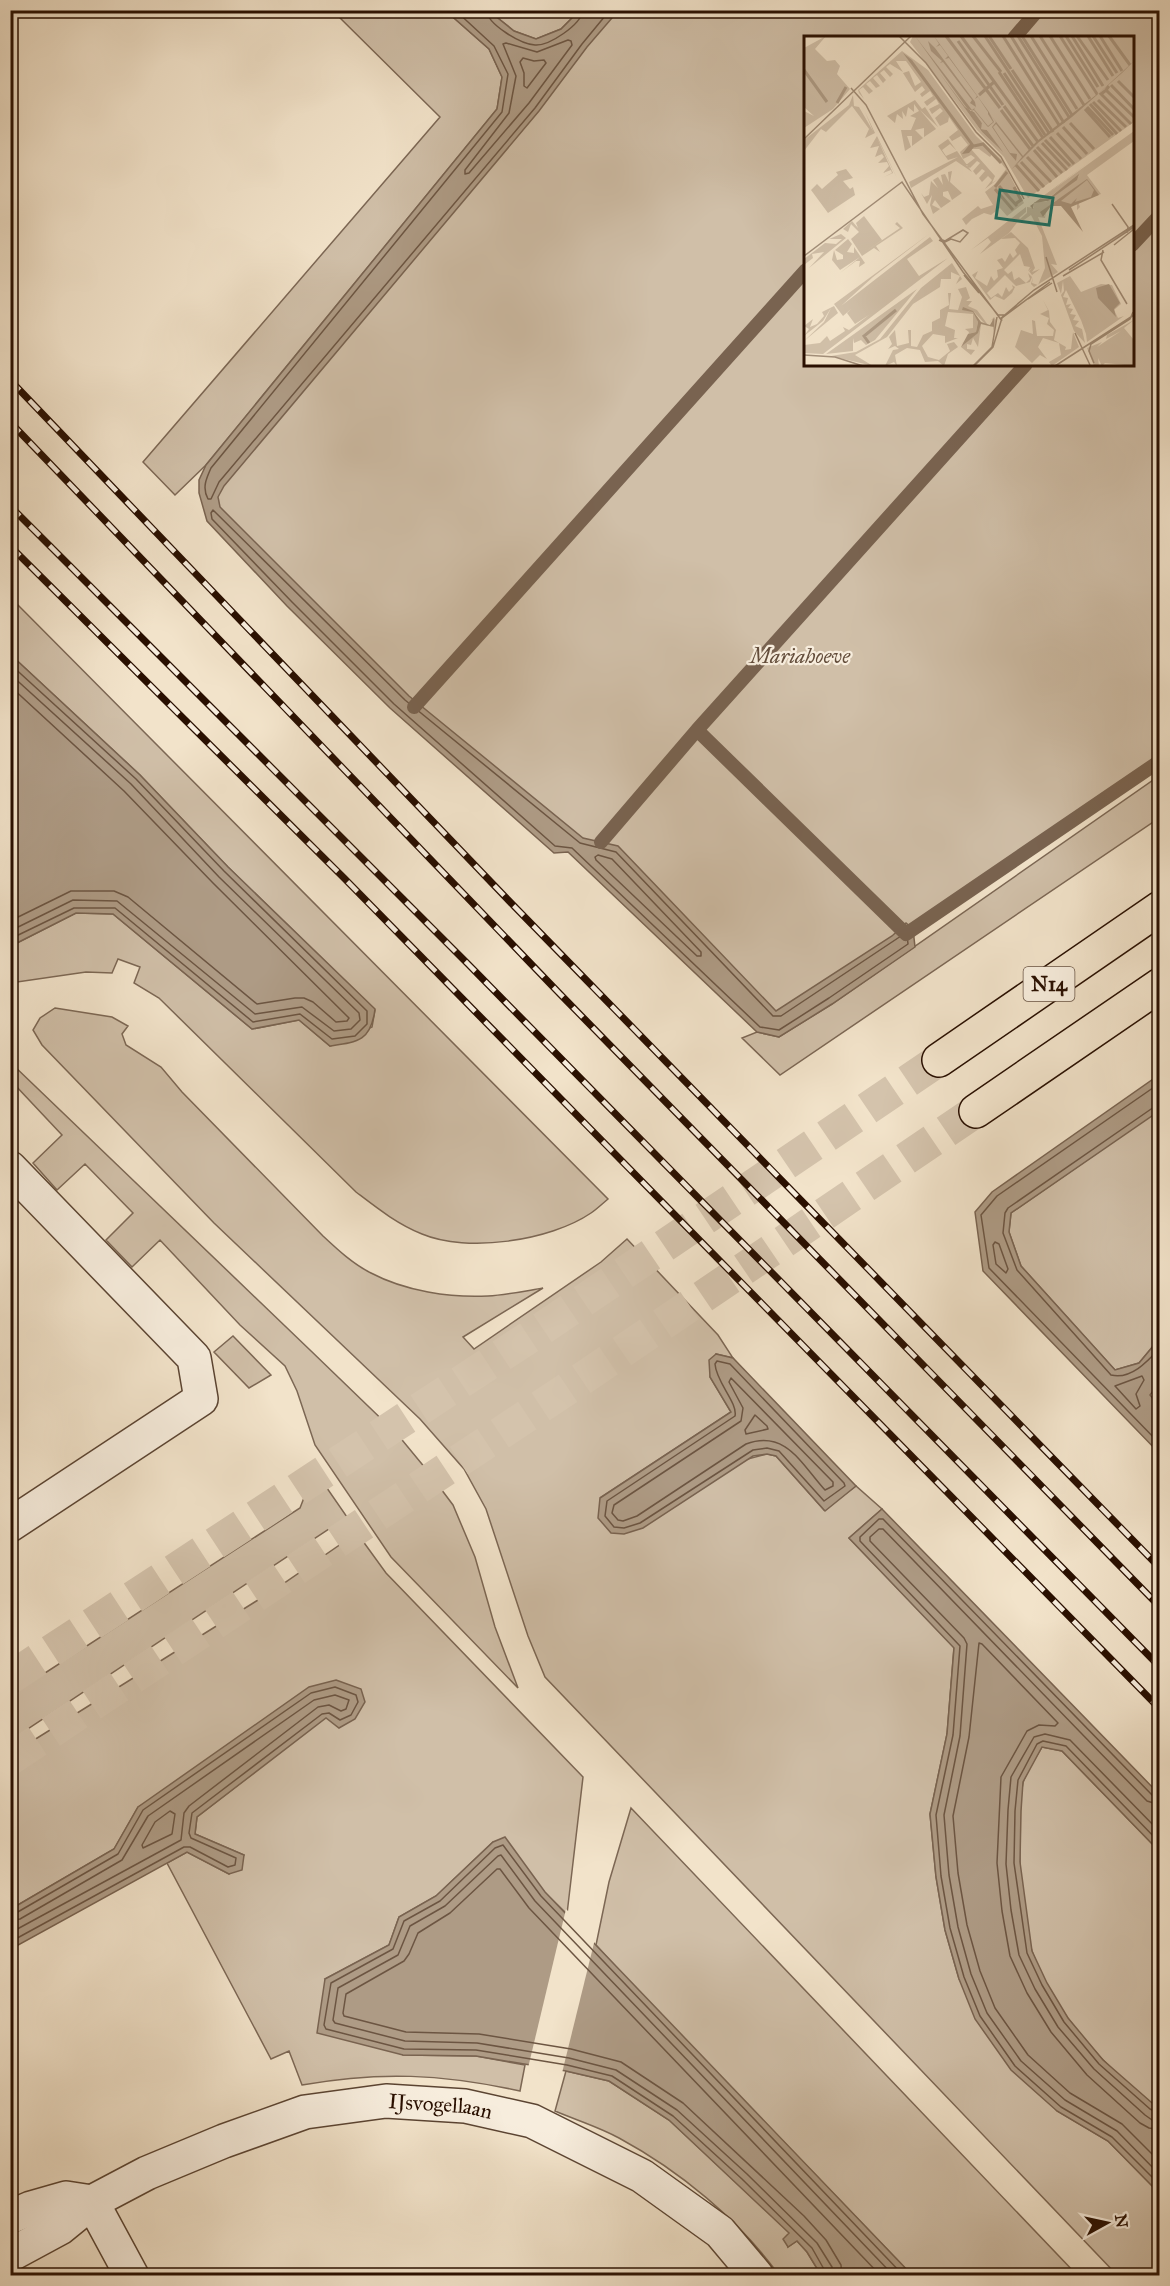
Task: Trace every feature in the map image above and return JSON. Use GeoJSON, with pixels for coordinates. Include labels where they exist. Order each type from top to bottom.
{"type":"FeatureCollection","features":[{"type":"Feature","properties":{"kind":"main road","name":"N14"},"geometry":{"type":"LineString","coordinates":[[939,1059],[1160,908]]}},
{"type":"Feature","properties":{"kind":"main road"},"geometry":{"type":"LineString","coordinates":[[976,1111],[1160,985]]}},
{"type":"Feature","properties":{"kind":"street"},"geometry":{"type":"LineString","coordinates":[[10,1168],[194,1358],[201,1399],[10,1525]]}},
{"type":"Feature","properties":{"kind":"street","name":"IJsvogellaan"},"geometry":{"type":"LineString","coordinates":[[10,2255],[60,2228],[92,2202],[147,2173],[224,2141],[305,2112],[386,2100],[465,2106],[532,2121],[642,2176],[720,2232],[757,2276]]}},
{"type":"Feature","properties":{"kind":"street"},"geometry":{"type":"LineString","coordinates":[[10,2217],[66,2198],[92,2202],[132,2276]]}},
{"type":"Feature","properties":{"kind":"green space"},"geometry":{"type":"Polygon","coordinates":[[[333,11],[446,11],[489,49],[502,77],[497,109],[206,465],[175,495],[143,462],[440,117],[333,11]]]}},
{"type":"Feature","properties":{"kind":"green space"},"geometry":{"type":"Polygon","coordinates":[[[489,11],[579,11],[561,29],[536,39],[514,31],[489,11]]]}},
{"type":"Feature","properties":{"kind":"green space","name":"Mariahoeve"},"geometry":{"type":"Polygon","coordinates":[[[599,11],[1159,11],[1159,758],[784,1024],[424,722],[216,519],[210,478],[599,11]]]}},
{"type":"Feature","properties":{"kind":"green space"},"geometry":{"type":"Polygon","coordinates":[[[10,597],[608,1199],[574,1223],[531,1237],[508,1241],[462,1243],[440,1240],[422,1234],[396,1221],[356,1192],[159,998],[134,983],[140,967],[118,959],[112,973],[86,972],[17,982],[11,979],[11,946],[76,913],[113,914],[252,1029],[299,1020],[330,1046],[372,1027],[375,1010],[228,867],[140,775],[11,655],[10,597]]]}},
{"type":"Feature","properties":{"kind":"green space"},"geometry":{"type":"Polygon","coordinates":[[[1159,776],[1159,818],[780,1075],[742,1038],[757,1032],[779,1037],[832,1004],[1159,776]]]}},
{"type":"Feature","properties":{"kind":"green space"},"geometry":{"type":"Polygon","coordinates":[[[55,1008],[112,1017],[128,1026],[122,1034],[126,1045],[161,1067],[182,1092],[323,1236],[364,1269],[413,1289],[458,1296],[488,1296],[543,1288],[463,1337],[474,1349],[601,1262],[627,1239],[718,1335],[733,1358],[716,1354],[710,1377],[731,1412],[600,1498],[767,1454],[776,1456],[824,1510],[856,1486],[882,1509],[849,1538],[954,1647],[947,1734],[930,1814],[936,1877],[945,1930],[959,1979],[1057,2111],[1108,2141],[1159,2193],[1159,2275],[1117,2275],[545,1677],[528,1636],[486,1509],[464,1469],[420,1419],[214,1223],[42,1045],[33,1030],[40,1018],[55,1008]]]}},
{"type":"Feature","properties":{"kind":"green space"},"geometry":{"type":"Polygon","coordinates":[[[11,1063],[398,1435],[426,1469],[453,1505],[475,1557],[495,1627],[518,1688],[391,1557],[315,1445],[297,1391],[285,1366],[240,1325],[160,1240],[132,1267],[106,1240],[133,1213],[85,1164],[57,1190],[33,1163],[62,1135],[14,1084],[11,1086],[11,1063]]]}},
{"type":"Feature","properties":{"kind":"green space"},"geometry":{"type":"Polygon","coordinates":[[[1159,1110],[1159,1339],[1139,1363],[1115,1370],[1021,1266],[1009,1232],[1011,1213],[1159,1110]]]}},
{"type":"Feature","properties":{"kind":"green space"},"geometry":{"type":"Polygon","coordinates":[[[233,1336],[271,1375],[249,1388],[214,1352],[233,1336]]]}},
{"type":"Feature","properties":{"kind":"green space"},"geometry":{"type":"Polygon","coordinates":[[[311,1465],[347,1517],[11,1740],[11,1695],[300,1508],[307,1490],[303,1470],[311,1465]]]}},
{"type":"Feature","properties":{"kind":"green space"},"geometry":{"type":"Polygon","coordinates":[[[357,1533],[386,1573],[583,1777],[567,1914],[493,1842],[436,1896],[399,1917],[389,1945],[325,1979],[403,2055],[476,2056],[525,2065],[520,2091],[464,2081],[411,2076],[358,2078],[302,2085],[289,2051],[271,2059],[167,1863],[187,1852],[229,1874],[244,1855],[195,1834],[197,1817],[361,1689],[138,1807],[114,1849],[11,1909],[10,1755],[274,1590],[357,1533]]]}},
{"type":"Feature","properties":{"kind":"green space"},"geometry":{"type":"Polygon","coordinates":[[[1042,1747],[1062,1751],[1159,1851],[1159,2109],[1121,2077],[1084,2039],[1053,1996],[1032,1951],[1026,1926],[1021,1883],[1021,1805],[1024,1778],[1042,1747]]]}},
{"type":"Feature","properties":{"kind":"green space"},"geometry":{"type":"Polygon","coordinates":[[[631,1808],[1077,2275],[912,2275],[625,1977],[596,1945],[609,1882],[631,1808]]]}},
{"type":"Feature","properties":{"kind":"green space"},"geometry":{"type":"Polygon","coordinates":[[[566,2071],[609,2081],[669,2120],[790,2233],[788,2247],[797,2241],[807,2252],[821,2275],[779,2275],[745,2235],[686,2181],[619,2138],[555,2111],[566,2071]]]}},
{"type":"Feature","properties":{"kind":"water"},"geometry":{"type":"Polygon","coordinates":[[[446,11],[489,11],[514,31],[536,39],[561,29],[579,11],[618,11],[587,47],[539,111],[224,486],[218,497],[220,507],[409,696],[583,838],[618,846],[776,1011],[892,936],[906,923],[913,929],[915,947],[779,1037],[757,1032],[568,852],[554,853],[390,708],[287,606],[207,521],[199,493],[199,480],[206,465],[497,109],[502,77],[489,49],[446,11]]]}},
{"type":"Feature","properties":{"kind":"water"},"geometry":{"type":"Polygon","coordinates":[[[11,655],[140,775],[228,867],[375,1009],[370,1028],[362,1038],[330,1046],[299,1020],[252,1029],[113,914],[76,913],[11,946],[11,655]]]}},
{"type":"Feature","properties":{"kind":"water"},"geometry":{"type":"Polygon","coordinates":[[[1159,1075],[1159,1111],[1011,1213],[1009,1232],[1021,1266],[1115,1370],[1139,1363],[1159,1339],[1159,1383],[1150,1395],[1159,1406],[1159,1453],[983,1271],[975,1212],[992,1192],[1159,1075]]]}},
{"type":"Feature","properties":{"kind":"water"},"geometry":{"type":"Polygon","coordinates":[[[716,1354],[733,1358],[856,1486],[825,1511],[776,1456],[767,1454],[753,1456],[643,1528],[624,1534],[611,1533],[598,1518],[600,1498],[731,1412],[710,1377],[709,1360],[716,1354]]]}},
{"type":"Feature","properties":{"kind":"water"},"geometry":{"type":"Polygon","coordinates":[[[882,1509],[1159,1794],[1159,1851],[1062,1751],[1042,1747],[1023,1782],[1020,1862],[1032,1951],[1047,1983],[1068,2018],[1103,2060],[1159,2109],[1159,2193],[1108,2141],[1057,2111],[1011,2070],[975,2019],[959,1979],[945,1930],[936,1877],[930,1814],[947,1734],[954,1648],[849,1538],[882,1509]]]}},
{"type":"Feature","properties":{"kind":"water"},"geometry":{"type":"Polygon","coordinates":[[[336,1680],[361,1689],[365,1702],[355,1719],[339,1728],[326,1718],[197,1817],[195,1834],[244,1855],[242,1870],[229,1874],[187,1852],[11,1949],[11,1909],[114,1849],[138,1807],[309,1687],[336,1680]]]}},
{"type":"Feature","properties":{"kind":"water"},"geometry":{"type":"Polygon","coordinates":[[[505,1837],[545,1892],[912,2275],[821,2275],[807,2252],[797,2241],[788,2247],[783,2239],[789,2233],[669,2120],[609,2081],[566,2071],[476,2056],[403,2055],[317,2033],[325,1979],[389,1945],[399,1917],[436,1896],[493,1842],[505,1837]]]}},
{"type":"Feature","properties":{"kind":"pier"},"geometry":{"type":"Polygon","coordinates":[[[566,1909],[595,1939],[562,2073],[528,2068],[566,1909]]]}},
{"type":"Feature","properties":{"kind":"waterway"},"geometry":{"type":"LineString","coordinates":[[1016,36],[1038,10]]}},
{"type":"Feature","properties":{"kind":"waterway"},"geometry":{"type":"LineString","coordinates":[[1134,243],[1160,215]]}},
{"type":"Feature","properties":{"kind":"waterway"},"geometry":{"type":"LineString","coordinates":[[414,707],[804,272]]}},
{"type":"Feature","properties":{"kind":"waterway"},"geometry":{"type":"LineString","coordinates":[[601,842],[697,730],[1024,366]]}},
{"type":"Feature","properties":{"kind":"waterway"},"geometry":{"type":"LineString","coordinates":[[697,730],[906,934],[1160,761]]}},
{"type":"Feature","properties":{"kind":"tunnel"},"geometry":{"type":"LineString","coordinates":[[10,1678],[531,1336],[939,1060]]}},
{"type":"Feature","properties":{"kind":"tunnel"},"geometry":{"type":"LineString","coordinates":[[10,1759],[567,1389],[976,1111]]}},
{"type":"Feature","properties":{"kind":"railway"},"geometry":{"type":"LineString","coordinates":[[10,380],[514,906],[1160,1568]]}},
{"type":"Feature","properties":{"kind":"railway"},"geometry":{"type":"LineString","coordinates":[[10,422],[560,994],[1160,1607]]}},
{"type":"Feature","properties":{"kind":"railway"},"geometry":{"type":"LineString","coordinates":[[10,506],[468,964],[1160,1667]]}},
{"type":"Feature","properties":{"kind":"railway"},"geometry":{"type":"LineString","coordinates":[[10,546],[344,878],[1160,1709]]}}]}
